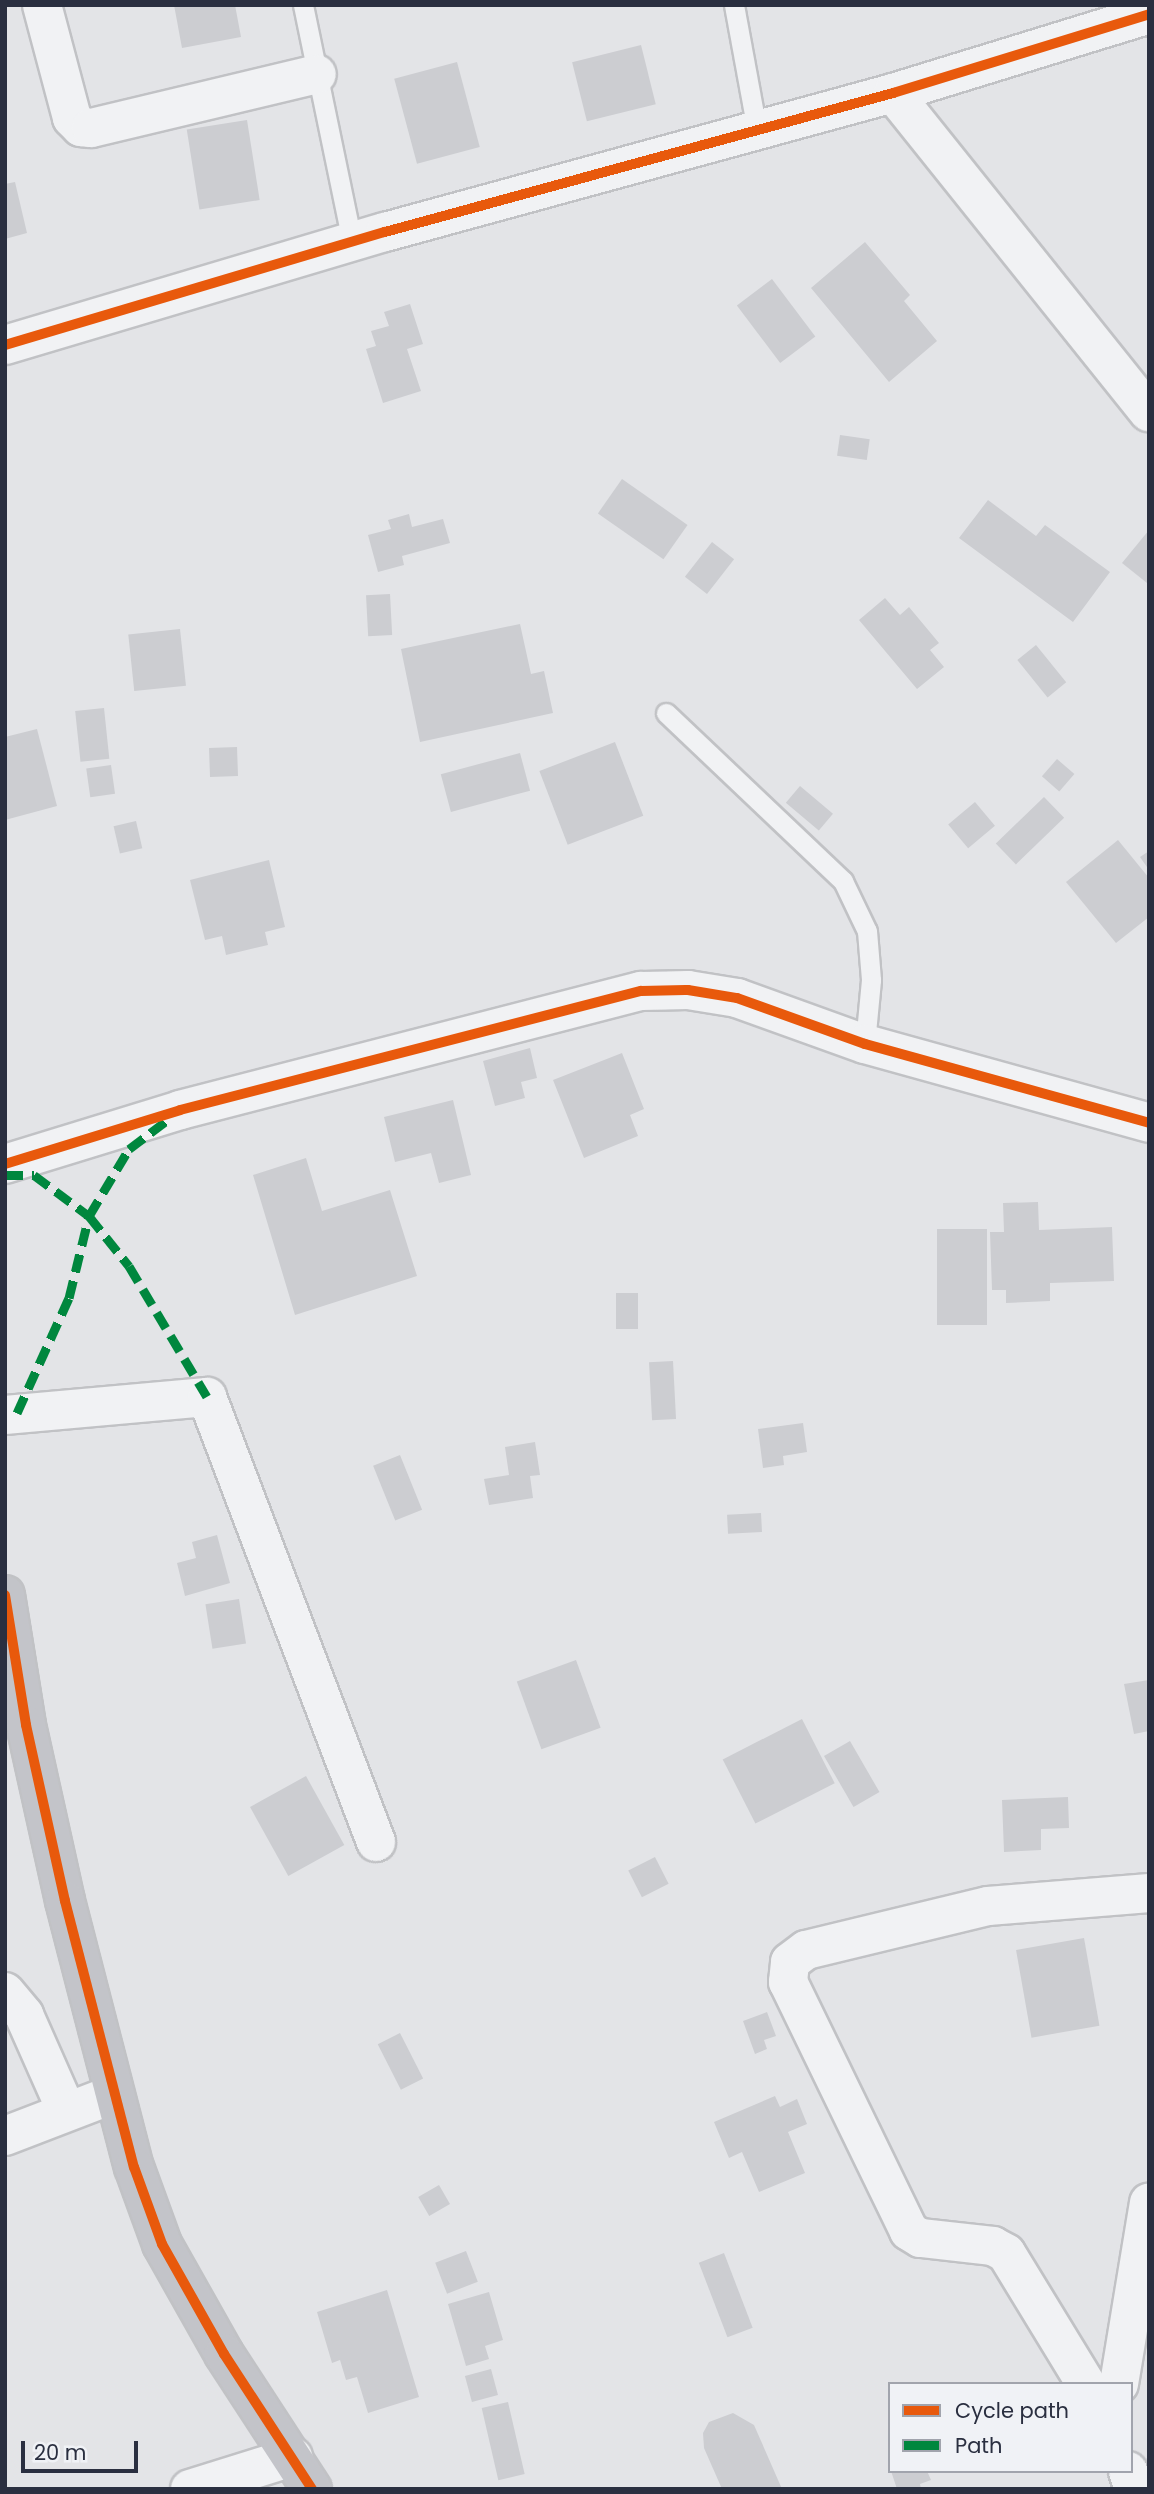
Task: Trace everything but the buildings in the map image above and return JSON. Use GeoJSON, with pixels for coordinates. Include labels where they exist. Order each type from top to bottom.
{"type":"FeatureCollection","features":[{"type":"Feature","properties":{"kind":"street"},"geometry":{"type":"LineString","coordinates":[[41,5],[72,118],[81,127],[317,74]]}},
{"type":"Feature","properties":{"kind":"street"},"geometry":{"type":"LineString","coordinates":[[5,345],[352,242],[893,93],[1143,12]]}},
{"type":"Feature","properties":{"kind":"street"},"geometry":{"type":"LineString","coordinates":[[893,93],[1149,412]]}},
{"type":"Feature","properties":{"kind":"street"},"geometry":{"type":"LineString","coordinates":[[5,1164],[180,1110],[642,991],[688,990],[737,998],[865,1044],[1149,1124]]}},
{"type":"Feature","properties":{"kind":"street"},"geometry":{"type":"LineString","coordinates":[[5,1415],[88,1404],[207,1397],[376,1842]]}},
{"type":"Feature","properties":{"kind":"street"},"geometry":{"type":"LineString","coordinates":[[5,1595],[16,1728],[112,2095],[162,2244],[224,2354],[303,2473],[190,2489]]}},
{"type":"Feature","properties":{"kind":"street"},"geometry":{"type":"LineString","coordinates":[[1085,2382],[1006,2253],[993,2246],[920,2238],[909,2231],[788,1982],[790,1962],[806,1950],[988,1906],[1149,1893]]}},
{"type":"Feature","properties":{"kind":"street"},"geometry":{"type":"LineString","coordinates":[[5,1992],[24,2015],[66,2110]]}},
{"type":"Feature","properties":{"kind":"street"},"geometry":{"type":"LineString","coordinates":[[5,2136],[66,2110],[112,2095]]}},
{"type":"Feature","properties":{"kind":"street"},"geometry":{"type":"LineString","coordinates":[[1119,2382],[1149,2202]]}},
{"type":"Feature","properties":{"kind":"lane"},"geometry":{"type":"LineString","coordinates":[[303,5],[352,242]]}},
{"type":"Feature","properties":{"kind":"lane"},"geometry":{"type":"LineString","coordinates":[[734,5],[757,130]]}},
{"type":"Feature","properties":{"kind":"lane"},"geometry":{"type":"LineString","coordinates":[[666,713],[843,881],[867,931],[871,980],[865,1044]]}},
{"type":"Feature","properties":{"kind":"marked path"},"geometry":{"type":"LineString","coordinates":[[17,1413],[69,1298],[89,1216],[129,1149],[170,1118]]}},
{"type":"Feature","properties":{"kind":"marked path"},"geometry":{"type":"LineString","coordinates":[[5,1175],[34,1175],[89,1216],[129,1266],[207,1397]]}},
{"type":"Feature","properties":{"kind":"cycle path"},"geometry":{"type":"LineString","coordinates":[[5,345],[385,232],[893,93],[1149,14]]}},
{"type":"Feature","properties":{"kind":"cycle path"},"geometry":{"type":"LineString","coordinates":[[5,1164],[180,1110],[641,991],[688,990],[737,998],[865,1044],[1149,1123]]}},
{"type":"Feature","properties":{"kind":"cycle path"},"geometry":{"type":"LineString","coordinates":[[5,1595],[26,1725],[65,1901],[134,2167],[162,2244],[224,2354],[312,2489]]}}]}
